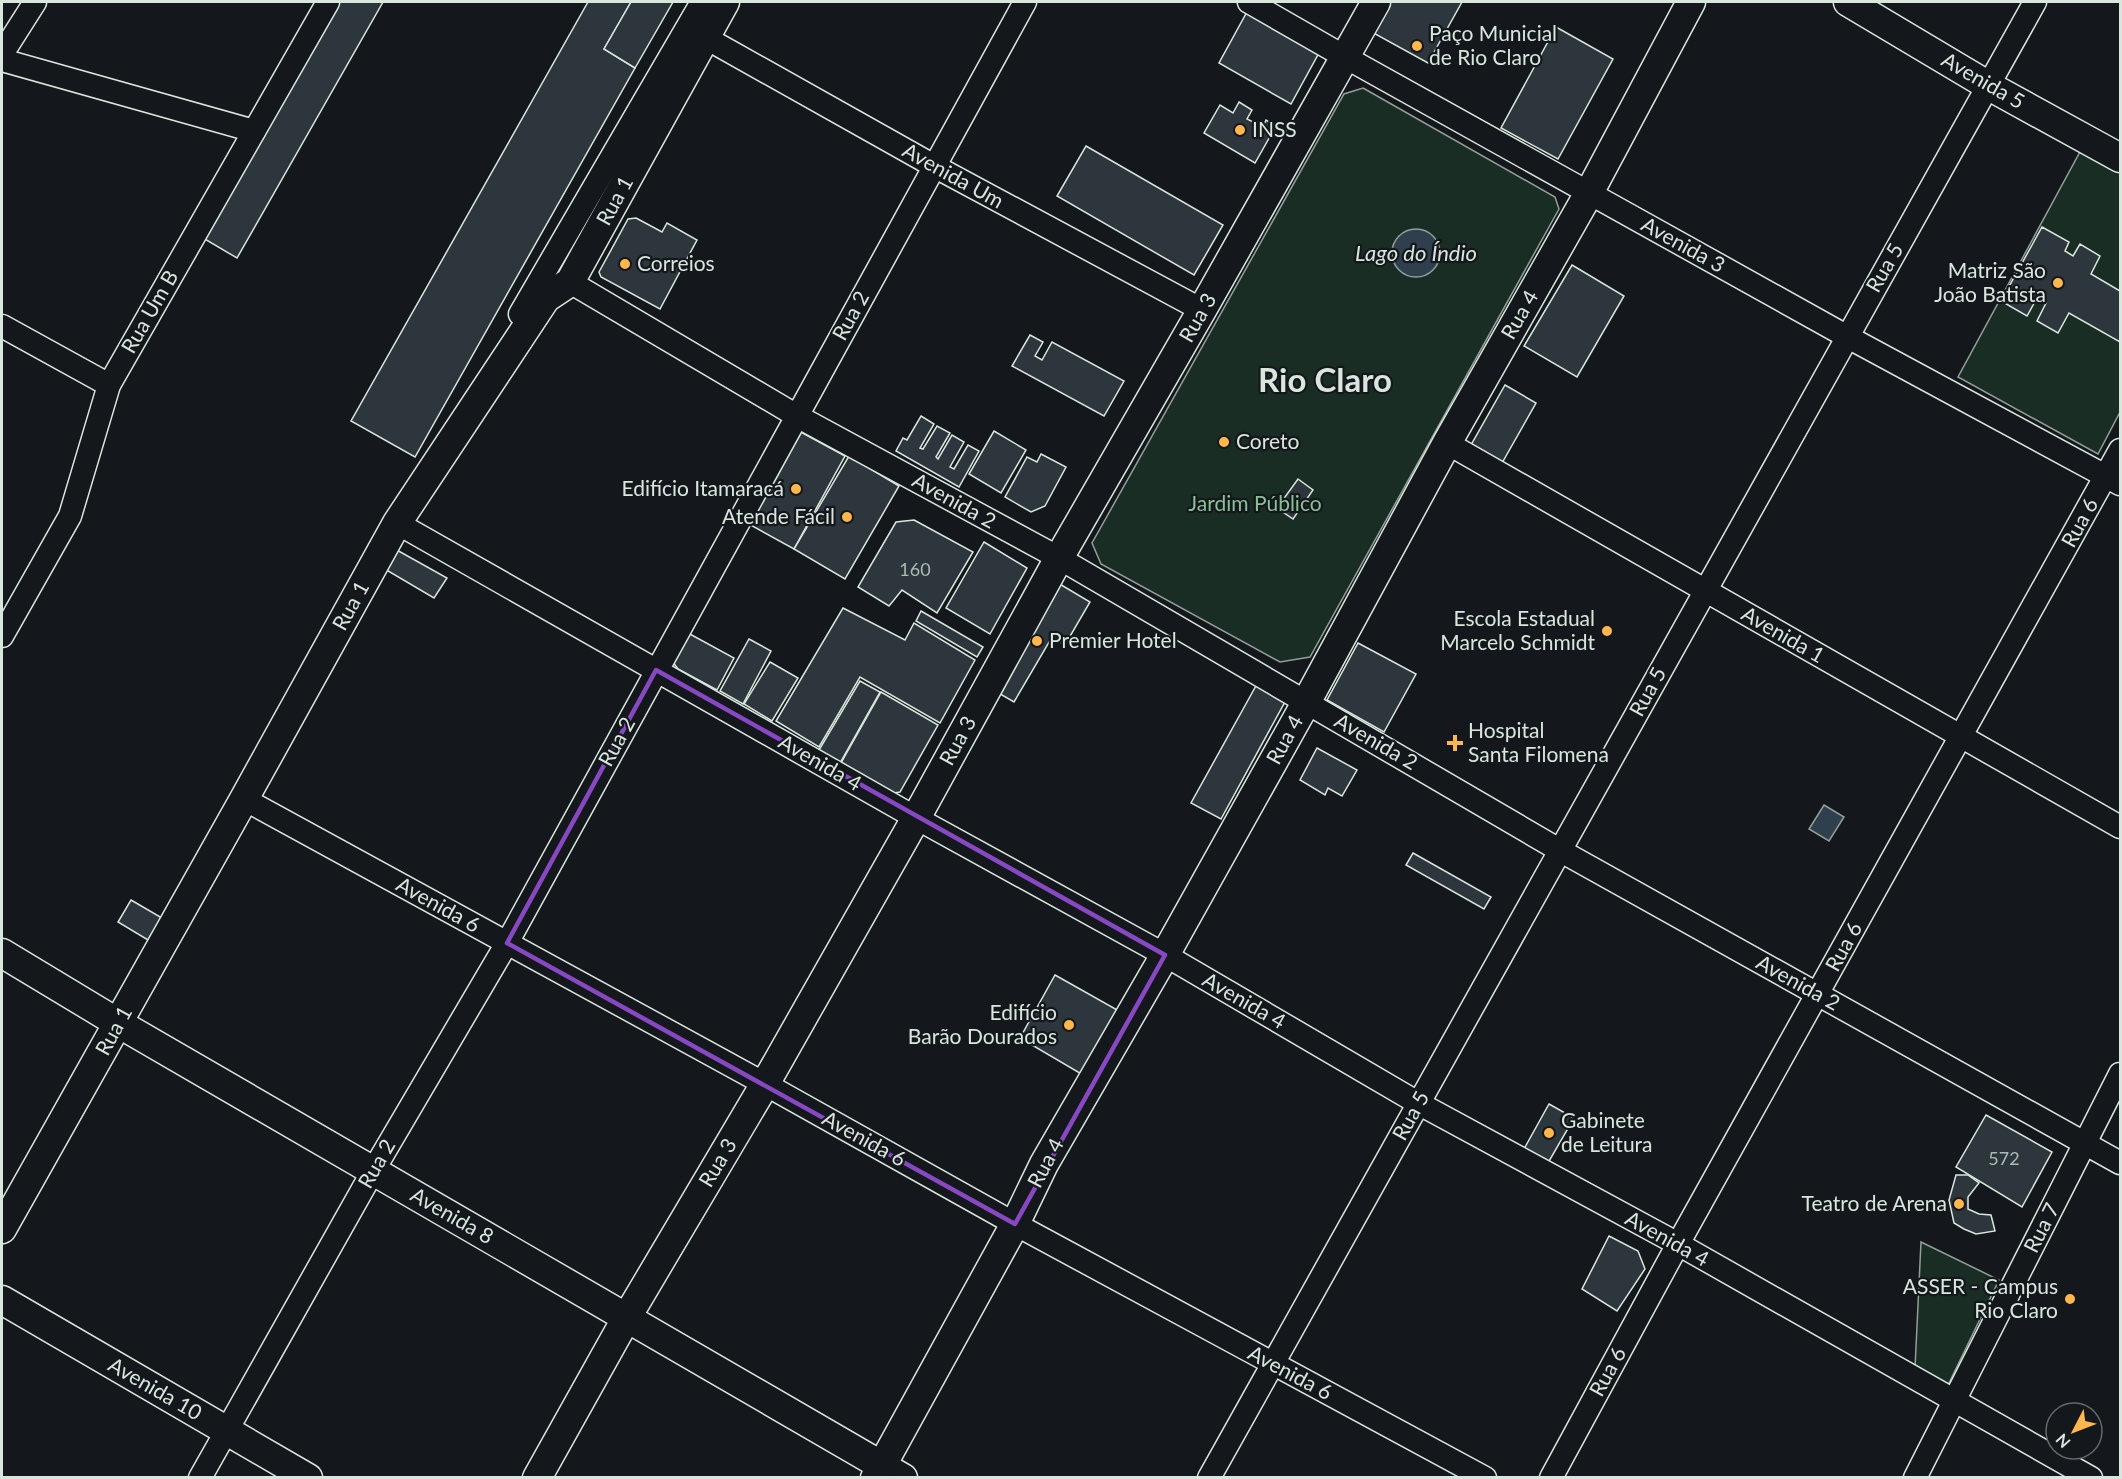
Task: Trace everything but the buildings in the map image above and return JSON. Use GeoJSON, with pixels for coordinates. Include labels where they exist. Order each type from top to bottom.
{"type":"FeatureCollection","features":[{"type":"Feature","properties":{"kind":"main road","name":"Rua 1"},"geometry":{"type":"LineString","coordinates":[[2,1229],[397,523],[546,298],[570,282],[725,2]]}},
{"type":"Feature","properties":{"kind":"main road","name":"Rua 3"},"geometry":{"type":"LineString","coordinates":[[537,1478],[627,1317],[765,1084],[916,818],[1059,558],[1376,2]]}},
{"type":"Feature","properties":{"kind":"main road","name":"Rua 4"},"geometry":{"type":"LineString","coordinates":[[887,1473],[1044,1164],[1165,955],[1446,443],[1589,193],[1691,2]]}},
{"type":"Feature","properties":{"kind":"main road","name":"Avenida 5"},"geometry":{"type":"LineString","coordinates":[[1848,2],[1989,86],[2121,158]]}},
{"type":"Feature","properties":{"kind":"main road","name":"Avenida 8"},"geometry":{"type":"LineString","coordinates":[[2,953],[118,1023],[627,1317],[887,1473]]}},
{"type":"Feature","properties":{"kind":"main road","name":"Avenida 10"},"geometry":{"type":"LineString","coordinates":[[2,1300],[308,1478]]}},
{"type":"Feature","properties":{"kind":"street"},"geometry":{"type":"LineString","coordinates":[[2,54],[35,2]]}},
{"type":"Feature","properties":{"kind":"street","name":"Rua Um B"},"geometry":{"type":"LineString","coordinates":[[2,636],[69,516],[109,385],[328,2]]}},
{"type":"Feature","properties":{"kind":"street"},"geometry":{"type":"LineString","coordinates":[[434,466],[439,448],[539,282],[702,2]]}},
{"type":"Feature","properties":{"kind":"street","name":"Rua 2"},"geometry":{"type":"LineString","coordinates":[[200,1478],[373,1170],[507,943],[1025,2]]}},
{"type":"Feature","properties":{"kind":"street","name":"Avenida 3"},"geometry":{"type":"LineString","coordinates":[[1249,2],[1846,336],[2113,480]]}},
{"type":"Feature","properties":{"kind":"street","name":"Rua 5"},"geometry":{"type":"LineString","coordinates":[[1209,1478],[1561,851],[1846,336],[2035,2]]}},
{"type":"Feature","properties":{"kind":"street","name":"Avenida Um"},"geometry":{"type":"LineString","coordinates":[[706,38],[934,166],[1202,310]]}},
{"type":"Feature","properties":{"kind":"street"},"geometry":{"type":"LineString","coordinates":[[2,60],[254,131]]}},
{"type":"Feature","properties":{"kind":"street","name":"Avenida 2"},"geometry":{"type":"LineString","coordinates":[[570,282],[797,416],[1059,558],[1561,851],[2121,1163]]}},
{"type":"Feature","properties":{"kind":"street"},"geometry":{"type":"LineString","coordinates":[[2,326],[109,385]]}},
{"type":"Feature","properties":{"kind":"street","name":"Avenida 1"},"geometry":{"type":"LineString","coordinates":[[1446,443],[2121,827]]}},
{"type":"Feature","properties":{"kind":"street","name":"Rua 6"},"geometry":{"type":"LineString","coordinates":[[1551,1478],[1960,736],[2113,480],[2121,450]]}},
{"type":"Feature","properties":{"kind":"street","name":"Avenida 4"},"geometry":{"type":"LineString","coordinates":[[397,523],[916,818],[1165,955],[1418,1103],[1678,1244],[2091,1478]]}},
{"type":"Feature","properties":{"kind":"street","name":"Avenida 6"},"geometry":{"type":"LineString","coordinates":[[244,799],[765,1084],[1015,1224],[1485,1478]]}},
{"type":"Feature","properties":{"kind":"street","name":"Rua 7"},"geometry":{"type":"LineString","coordinates":[[1915,1478],[2121,1074]]}},
{"type":"Feature","properties":{"kind":"highlighted area"},"geometry":{"type":"Polygon","coordinates":[[[656,670],[1165,955],[1015,1224],[507,943],[656,670]]]}},
{"type":"Feature","properties":{"kind":"green space","name":"Jardim Público"},"geometry":{"type":"Polygon","coordinates":[[[1363,88],[1555,197],[1559,209],[1310,657],[1280,662],[1101,564],[1092,543],[1344,94],[1363,88]]]}},
{"type":"Feature","properties":{"kind":"green space"},"geometry":{"type":"Polygon","coordinates":[[[2081,150],[2120,172],[2120,412],[2098,454],[1958,377],[2081,150]]]}},
{"type":"Feature","properties":{"kind":"green space"},"geometry":{"type":"Polygon","coordinates":[[[1921,1242],[1999,1280],[1948,1385],[1915,1368],[1921,1242]]]}},
{"type":"Feature","properties":{"kind":"water","name":"Lago do Índio"},"geometry":{"type":"Polygon","coordinates":[[[1416,229],[1433,236],[1440,253],[1433,270],[1416,277],[1399,270],[1392,253],[1399,236],[1416,229]]]}},
{"type":"Feature","properties":{"kind":"water"},"geometry":{"type":"Polygon","coordinates":[[[1824,805],[1844,817],[1829,841],[1809,829],[1824,805]]]}},
{"type":"Feature","properties":{"kind":"place","name":"Paço Municial de Rio Claro"},"geometry":{"type":"Point","coordinates":[1417,46]}},
{"type":"Feature","properties":{"kind":"place","name":"INSS"},"geometry":{"type":"Point","coordinates":[1240,130]}},
{"type":"Feature","properties":{"kind":"place","name":"Correios"},"geometry":{"type":"Point","coordinates":[625,264]}},
{"type":"Feature","properties":{"kind":"place","name":"Matriz São João Batista"},"geometry":{"type":"Point","coordinates":[2058,283]}},
{"type":"Feature","properties":{"kind":"place","name":"Coreto"},"geometry":{"type":"Point","coordinates":[1224,442]}},
{"type":"Feature","properties":{"kind":"place","name":"Edifício Itamaracá"},"geometry":{"type":"Point","coordinates":[796,489]}},
{"type":"Feature","properties":{"kind":"place","name":"Atende Fácil"},"geometry":{"type":"Point","coordinates":[847,517]}},
{"type":"Feature","properties":{"kind":"place","name":"Escola Estadual Marcelo Schmidt"},"geometry":{"type":"Point","coordinates":[1607,631]}},
{"type":"Feature","properties":{"kind":"place","name":"Premier Hotel"},"geometry":{"type":"Point","coordinates":[1037,641]}},
{"type":"Feature","properties":{"kind":"place","name":"Hospital Santa Filomena"},"geometry":{"type":"Point","coordinates":[1455,743]}},
{"type":"Feature","properties":{"kind":"place","name":"Edifício Barão Dourados"},"geometry":{"type":"Point","coordinates":[1069,1025]}},
{"type":"Feature","properties":{"kind":"place","name":"Gabinete de Leitura"},"geometry":{"type":"Point","coordinates":[1549,1133]}},
{"type":"Feature","properties":{"kind":"place","name":"Teatro de Arena"},"geometry":{"type":"Point","coordinates":[1959,1204]}},
{"type":"Feature","properties":{"kind":"place","name":"ASSER - Campus Rio Claro"},"geometry":{"type":"Point","coordinates":[2070,1299]}},
{"type":"Feature","properties":{"kind":"district","name":"Rio Claro"},"geometry":{"type":"Point","coordinates":[1325,380]}}]}
